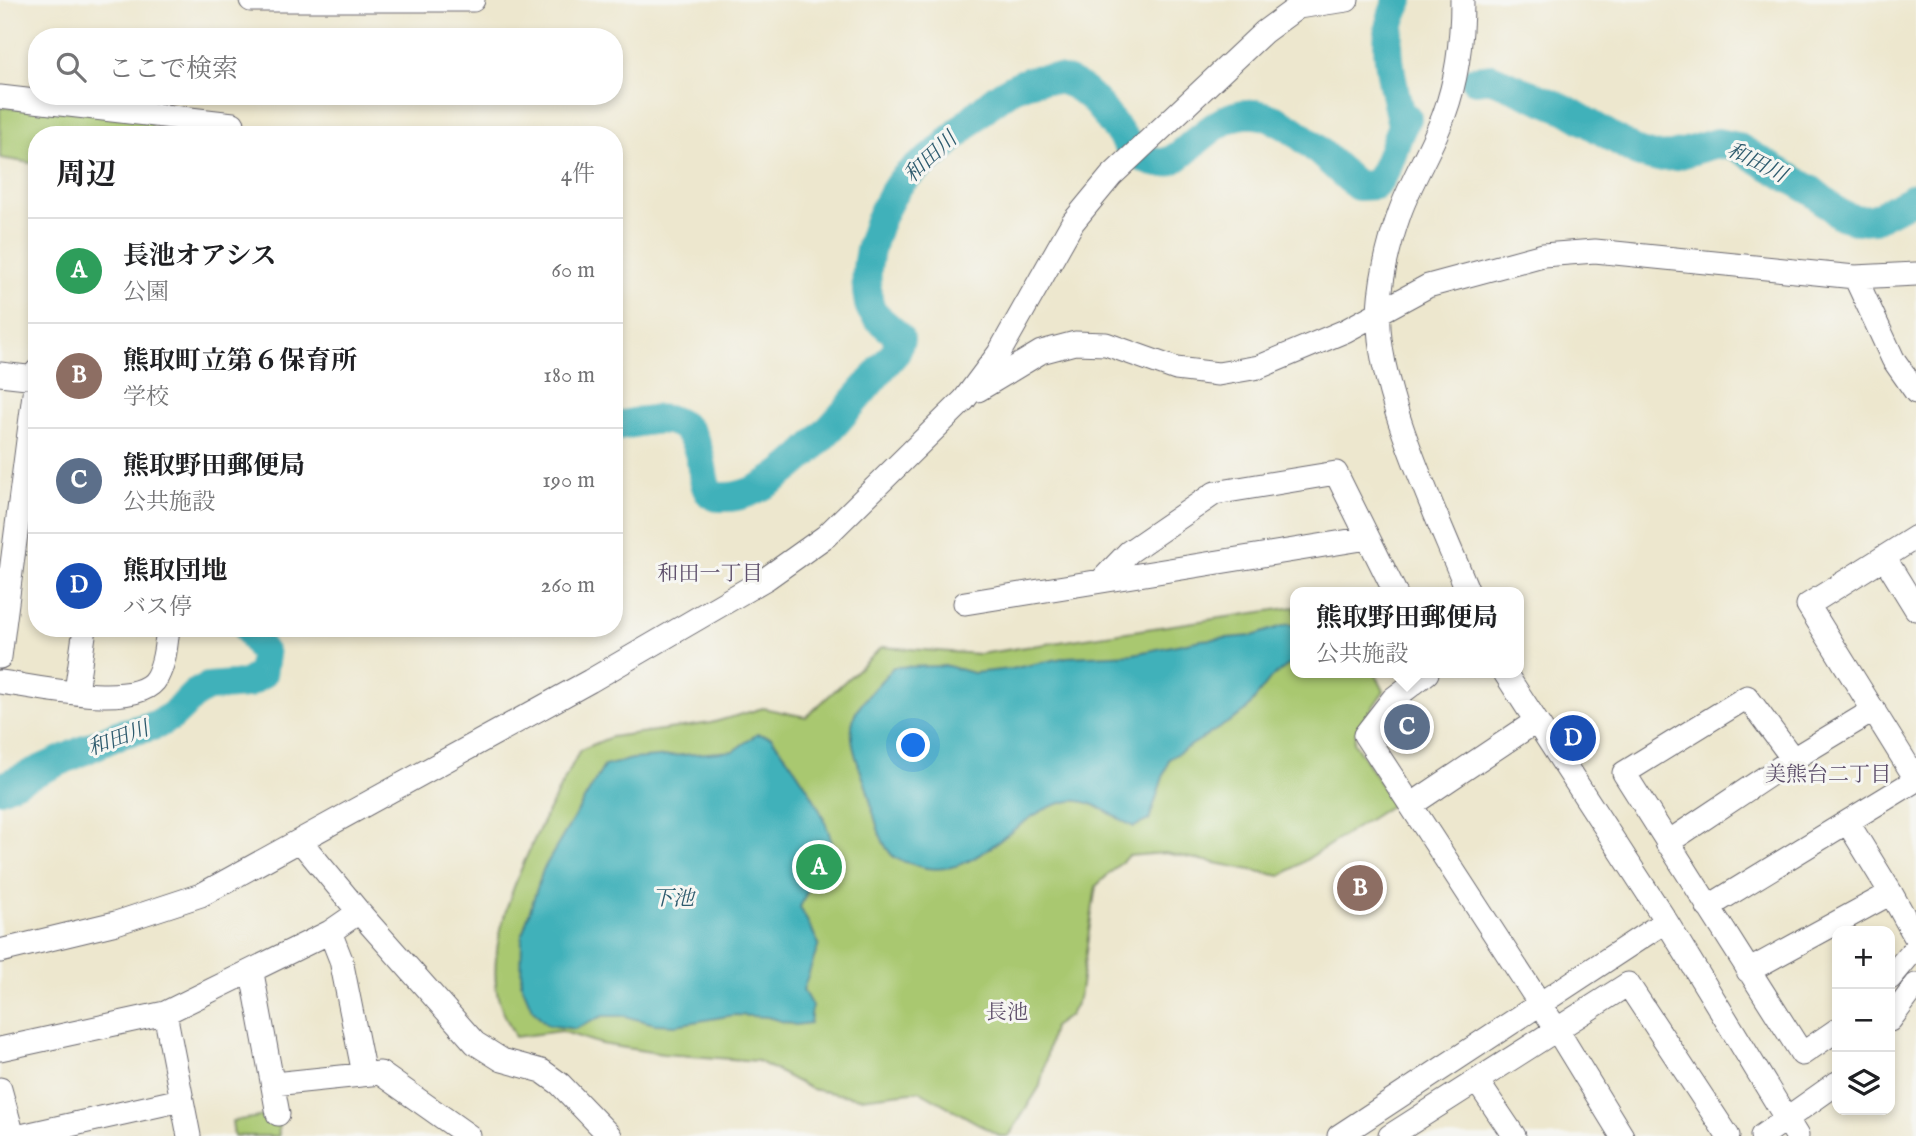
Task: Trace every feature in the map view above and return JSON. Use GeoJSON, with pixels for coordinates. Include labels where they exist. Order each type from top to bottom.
{"type":"FeatureCollection","features":[{"type":"Feature","properties":{"kind":"street"},"geometry":{"type":"LineString","coordinates":[[251,0],[473,0]]}},
{"type":"Feature","properties":{"kind":"street"},"geometry":{"type":"LineString","coordinates":[[0,951],[176,906],[301,842],[767,578],[826,536],[853,512],[964,400],[999,353],[1073,222],[1111,176],[1264,32],[1298,7],[1347,0]]}},
{"type":"Feature","properties":{"kind":"street"},"geometry":{"type":"LineString","coordinates":[[1462,0],[1456,67],[1445,114],[1401,210],[1387,253],[1378,312],[1383,361],[1403,429],[1466,587]]}},
{"type":"Feature","properties":{"kind":"street"},"geometry":{"type":"LineString","coordinates":[[0,97],[28,102]]}},
{"type":"Feature","properties":{"kind":"street"},"geometry":{"type":"LineString","coordinates":[[45,105],[151,124],[233,126]]}},
{"type":"Feature","properties":{"kind":"street"},"geometry":{"type":"LineString","coordinates":[[964,400],[1041,352],[1075,343],[1106,344],[1176,369],[1218,374],[1259,367],[1294,354],[1428,286],[1556,254],[1595,251],[1855,276],[1916,274]]}},
{"type":"Feature","properties":{"kind":"street"},"geometry":{"type":"LineString","coordinates":[[1855,276],[1893,359],[1916,392]]}},
{"type":"Feature","properties":{"kind":"street"},"geometry":{"type":"LineString","coordinates":[[0,374],[28,377]]}},
{"type":"Feature","properties":{"kind":"street"},"geometry":{"type":"LineString","coordinates":[[1102,580],[1129,552],[1215,493],[1336,473],[1392,587]]}},
{"type":"Feature","properties":{"kind":"street"},"geometry":{"type":"LineString","coordinates":[[0,657],[28,477]]}},
{"type":"Feature","properties":{"kind":"street"},"geometry":{"type":"LineString","coordinates":[[1708,907],[1916,780],[1808,604],[1916,537]]}},
{"type":"Feature","properties":{"kind":"street"},"geometry":{"type":"LineString","coordinates":[[965,603],[1102,580],[1180,571],[1368,538]]}},
{"type":"Feature","properties":{"kind":"street"},"geometry":{"type":"LineString","coordinates":[[1884,557],[1916,609]]}},
{"type":"Feature","properties":{"kind":"street"},"geometry":{"type":"LineString","coordinates":[[76,692],[84,637]]}},
{"type":"Feature","properties":{"kind":"street"},"geometry":{"type":"LineString","coordinates":[[0,681],[124,696],[144,691],[157,678],[166,637]]}},
{"type":"Feature","properties":{"kind":"street"},"geometry":{"type":"LineString","coordinates":[[1420,678],[1393,699],[1365,735],[1557,1030],[1622,1136]]}},
{"type":"Feature","properties":{"kind":"street"},"geometry":{"type":"LineString","coordinates":[[1508,678],[1666,921],[1793,1127]]}},
{"type":"Feature","properties":{"kind":"street"},"geometry":{"type":"LineString","coordinates":[[1793,759],[1747,697],[1624,773],[1802,1054],[1832,1033]]}},
{"type":"Feature","properties":{"kind":"street"},"geometry":{"type":"LineString","coordinates":[[1667,843],[1793,759],[1874,710]]}},
{"type":"Feature","properties":{"kind":"street"},"geometry":{"type":"LineString","coordinates":[[1411,805],[1535,722]]}},
{"type":"Feature","properties":{"kind":"street"},"geometry":{"type":"LineString","coordinates":[[1849,823],[1916,938]]}},
{"type":"Feature","properties":{"kind":"street"},"geometry":{"type":"LineString","coordinates":[[301,842],[475,1043],[502,1060],[542,1071],[560,1084],[605,1134]]}},
{"type":"Feature","properties":{"kind":"street"},"geometry":{"type":"LineString","coordinates":[[1748,971],[1891,894]]}},
{"type":"Feature","properties":{"kind":"street"},"geometry":{"type":"LineString","coordinates":[[0,1049],[165,1013],[253,973],[330,932],[359,912]]}},
{"type":"Feature","properties":{"kind":"street"},"geometry":{"type":"LineString","coordinates":[[1339,1136],[1666,921]]}},
{"type":"Feature","properties":{"kind":"street"},"geometry":{"type":"LineString","coordinates":[[330,932],[341,960],[364,1074]]}},
{"type":"Feature","properties":{"kind":"street"},"geometry":{"type":"LineString","coordinates":[[1895,972],[1916,947]]}},
{"type":"Feature","properties":{"kind":"street"},"geometry":{"type":"LineString","coordinates":[[253,973],[278,1114]]}},
{"type":"Feature","properties":{"kind":"street"},"geometry":{"type":"LineString","coordinates":[[1400,1133],[1628,984],[1728,1136]]}},
{"type":"Feature","properties":{"kind":"street"},"geometry":{"type":"LineString","coordinates":[[1895,1013],[1916,985]]}},
{"type":"Feature","properties":{"kind":"street"},"geometry":{"type":"LineString","coordinates":[[165,1013],[189,1136]]}},
{"type":"Feature","properties":{"kind":"street"},"geometry":{"type":"LineString","coordinates":[[274,1084],[380,1073],[469,1136]]}},
{"type":"Feature","properties":{"kind":"street"},"geometry":{"type":"LineString","coordinates":[[1477,1081],[1514,1136]]}},
{"type":"Feature","properties":{"kind":"street"},"geometry":{"type":"LineString","coordinates":[[1762,1136],[1793,1127],[1832,1088]]}},
{"type":"Feature","properties":{"kind":"street"},"geometry":{"type":"LineString","coordinates":[[0,1089],[13,1136]]}},
{"type":"Feature","properties":{"kind":"street"},"geometry":{"type":"LineString","coordinates":[[21,1136],[181,1100]]}},
{"type":"Feature","properties":{"kind":"green space"},"geometry":{"type":"Polygon","coordinates":[[[0,107],[153,114],[151,126],[28,126],[28,163],[0,158],[0,107]]]}},
{"type":"Feature","properties":{"kind":"green space"},"geometry":{"type":"Polygon","coordinates":[[[1290,608],[1290,678],[1378,678],[1384,691],[1356,731],[1354,742],[1393,804],[1281,876],[1165,853],[1128,856],[1096,886],[1079,998],[1070,1015],[1053,1027],[1040,1086],[1009,1136],[1000,1136],[920,1091],[860,1098],[811,1089],[758,1061],[663,1054],[601,1044],[561,1031],[515,1037],[498,997],[495,968],[499,937],[521,870],[580,750],[611,737],[711,723],[763,708],[806,717],[882,647],[979,654],[1290,608]]]}},
{"type":"Feature","properties":{"kind":"green space"},"geometry":{"type":"Polygon","coordinates":[[[278,1114],[279,1136],[234,1136],[232,1121],[278,1114]]]}},
{"type":"Feature","properties":{"kind":"water"},"geometry":{"type":"Polygon","coordinates":[[[1290,624],[1290,664],[1271,678],[1245,712],[1169,759],[1149,820],[1134,827],[1096,806],[1071,801],[1031,817],[977,856],[958,865],[937,869],[897,859],[884,844],[855,753],[852,726],[856,711],[893,667],[948,666],[973,673],[1011,669],[1067,657],[1133,654],[1201,640],[1252,636],[1290,624]]]}},
{"type":"Feature","properties":{"kind":"water","name":"下池"},"geometry":{"type":"Polygon","coordinates":[[[757,734],[771,737],[804,782],[822,815],[834,851],[837,869],[807,892],[800,907],[819,944],[803,990],[812,1006],[810,1023],[795,1025],[767,1017],[734,1015],[676,1025],[655,1024],[624,1016],[603,1016],[575,1029],[547,1025],[532,1009],[521,983],[522,935],[543,870],[604,766],[632,759],[733,751],[757,734]]]}},
{"type":"Feature","properties":{"kind":"waterway"},"geometry":{"type":"LineString","coordinates":[[1399,0],[1392,15],[1388,46],[1402,125]]}},
{"type":"Feature","properties":{"kind":"waterway","name":"和田川"},"geometry":{"type":"LineString","coordinates":[[1476,80],[1491,78],[1567,110],[1637,152],[1653,157],[1673,156],[1717,143],[1737,147],[1812,191],[1841,215],[1858,220],[1874,219],[1916,197]]}},
{"type":"Feature","properties":{"kind":"waterway","name":"和田川"},"geometry":{"type":"LineString","coordinates":[[623,425],[657,420],[670,420],[680,424],[696,444],[707,489],[716,496],[747,493],[771,481],[795,463],[840,417],[896,352],[900,339],[871,309],[867,289],[872,240],[892,196],[908,174],[937,153],[990,103],[1021,84],[1055,79],[1072,84],[1100,107],[1133,149],[1145,159],[1159,163],[1178,156],[1229,118],[1252,114],[1269,117],[1301,136],[1358,186],[1375,185],[1381,177],[1407,118]]}},
{"type":"Feature","properties":{"kind":"waterway","name":"和田川"},"geometry":{"type":"LineString","coordinates":[[0,788],[120,734],[156,725],[172,716],[196,693],[208,687],[246,684],[262,674],[265,655],[253,637]]}},
{"type":"Feature","properties":{"kind":"place","name":"熊取野田郵便局"},"geometry":{"type":"Point","coordinates":[1407,727]}},
{"type":"Feature","properties":{"kind":"place","name":"熊取団地"},"geometry":{"type":"Point","coordinates":[1573,738]}},
{"type":"Feature","properties":{"kind":"place","name":"長池オアシス"},"geometry":{"type":"Point","coordinates":[819,867]}},
{"type":"Feature","properties":{"kind":"place","name":"熊取町立第６保育所"},"geometry":{"type":"Point","coordinates":[1360,888]}},
{"type":"Feature","properties":{"kind":"district","name":"和田一丁目"},"geometry":{"type":"Point","coordinates":[710,573]}},
{"type":"Feature","properties":{"kind":"district","name":"美熊台二丁目"},"geometry":{"type":"Point","coordinates":[1828,774]}},
{"type":"Feature","properties":{"kind":"district","name":"長池"},"geometry":{"type":"Point","coordinates":[1007,1012]}}]}
